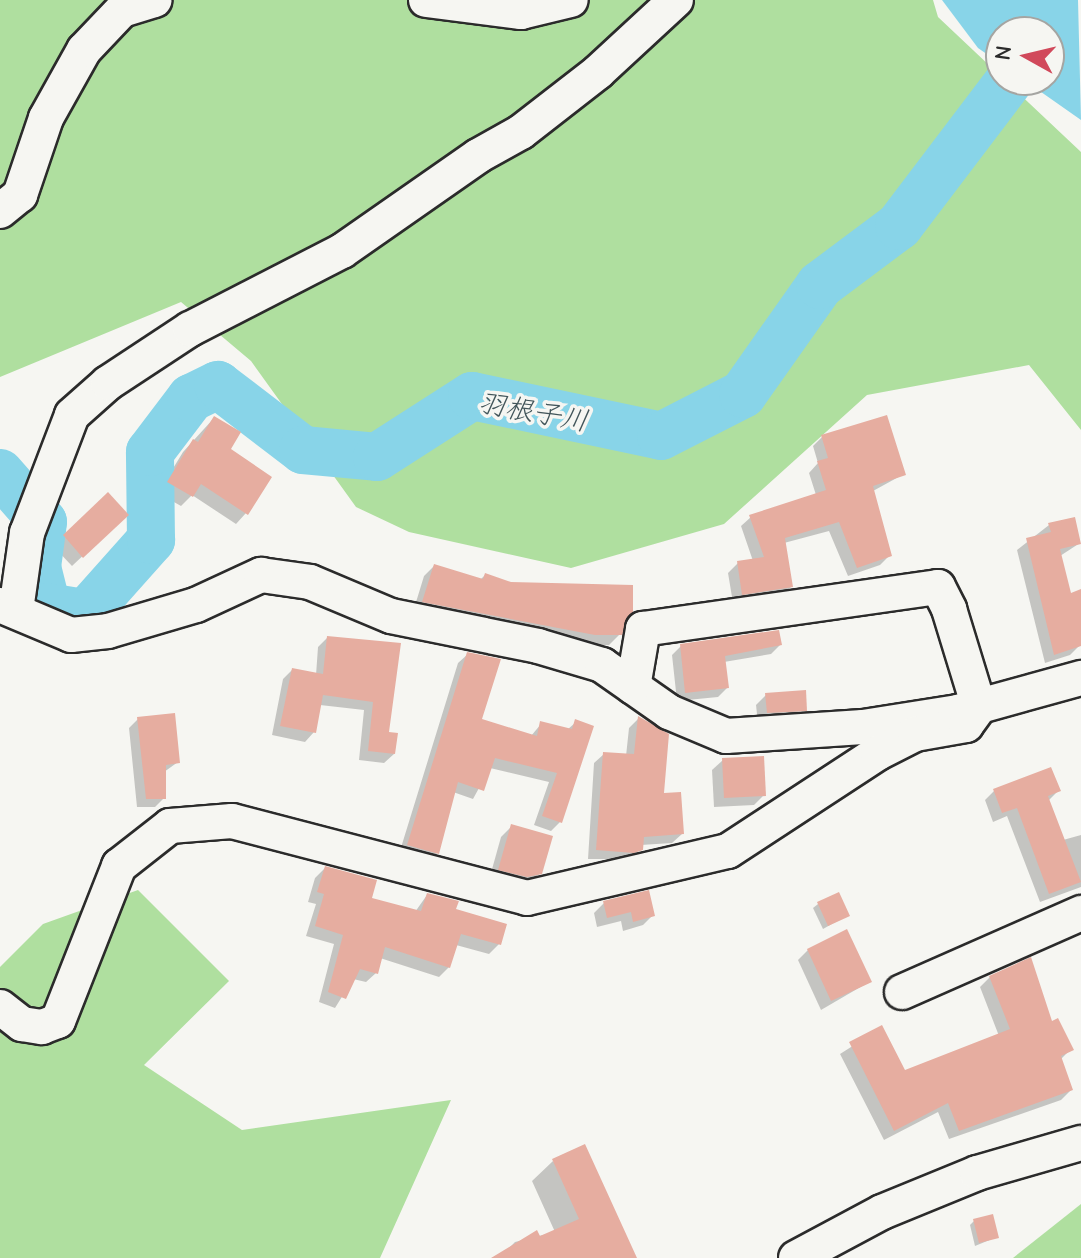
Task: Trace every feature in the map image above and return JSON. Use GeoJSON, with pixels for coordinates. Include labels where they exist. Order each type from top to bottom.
{"type":"FeatureCollection","features":[{"type":"Feature","properties":{"kind":"street"},"geometry":{"type":"LineString","coordinates":[[0,211],[20,195],[46,118],[84,50],[122,10],[155,0]]}},
{"type":"Feature","properties":{"kind":"street"},"geometry":{"type":"LineString","coordinates":[[426,0],[521,12],[571,0]]}},
{"type":"Feature","properties":{"kind":"street"},"geometry":{"type":"LineString","coordinates":[[676,0],[598,72],[521,132],[478,156],[342,251],[190,329],[108,383],[72,415],[27,533],[8,608],[71,635],[108,631],[196,605],[261,575],[310,582],[391,616],[602,665],[669,712],[726,736],[863,727],[979,707],[1081,678]]}},
{"type":"Feature","properties":{"kind":"street"},"geometry":{"type":"LineString","coordinates":[[633,687],[643,629],[938,587],[979,707]]}},
{"type":"Feature","properties":{"kind":"street"},"geometry":{"type":"LineString","coordinates":[[0,1007],[22,1024],[42,1027],[58,1021],[119,866],[170,826],[232,821],[527,898],[728,851],[878,753],[915,734],[966,725],[979,707]]}},
{"type":"Feature","properties":{"kind":"street"},"geometry":{"type":"LineString","coordinates":[[902,992],[1081,913]]}},
{"type":"Feature","properties":{"kind":"street"},"geometry":{"type":"LineString","coordinates":[[796,1258],[882,1212],[977,1173],[1081,1143]]}},
{"type":"Feature","properties":{"kind":"green space"},"geometry":{"type":"Polygon","coordinates":[[[0,0],[933,0],[938,17],[985,61],[985,96],[1022,96],[1081,152],[1081,430],[1029,365],[867,395],[724,524],[571,568],[409,532],[356,507],[251,361],[181,302],[0,377],[0,0]]]}},
{"type":"Feature","properties":{"kind":"green space"},"geometry":{"type":"Polygon","coordinates":[[[138,890],[229,981],[144,1065],[242,1130],[451,1100],[380,1258],[0,1258],[0,967],[43,924],[138,890]]]}},
{"type":"Feature","properties":{"kind":"green space"},"geometry":{"type":"Polygon","coordinates":[[[1081,1204],[1081,1258],[1013,1258],[1081,1204]]]}},
{"type":"Feature","properties":{"kind":"water"},"geometry":{"type":"Polygon","coordinates":[[[942,0],[1078,0],[1081,120],[1047,96],[1065,96],[1065,16],[985,16],[985,53],[942,0]]]}},
{"type":"Feature","properties":{"kind":"building"},"geometry":{"type":"Polygon","coordinates":[[[887,415],[906,475],[873,486],[892,556],[857,568],[839,522],[785,538],[793,587],[742,595],[737,561],[764,557],[749,515],[826,490],[817,461],[828,458],[821,435],[887,415]]]}},
{"type":"Feature","properties":{"kind":"building"},"geometry":{"type":"Polygon","coordinates":[[[214,416],[241,432],[231,449],[272,477],[248,515],[201,484],[193,497],[167,482],[193,439],[198,442],[214,416]]]}},
{"type":"Feature","properties":{"kind":"building"},"geometry":{"type":"Polygon","coordinates":[[[108,492],[129,515],[83,558],[63,535],[108,492]]]}},
{"type":"Feature","properties":{"kind":"building"},"geometry":{"type":"Polygon","coordinates":[[[1075,517],[1081,544],[1060,549],[1071,593],[1081,589],[1081,646],[1054,655],[1026,538],[1051,532],[1048,523],[1075,517]]]}},
{"type":"Feature","properties":{"kind":"building"},"geometry":{"type":"Polygon","coordinates":[[[434,564],[483,579],[485,573],[511,582],[633,585],[633,612],[622,635],[595,635],[422,602],[434,564]]]}},
{"type":"Feature","properties":{"kind":"building"},"geometry":{"type":"Polygon","coordinates":[[[779,630],[782,645],[725,656],[729,688],[685,693],[680,644],[779,630]]]}},
{"type":"Feature","properties":{"kind":"building"},"geometry":{"type":"Polygon","coordinates":[[[327,636],[401,643],[389,732],[398,733],[395,754],[368,751],[373,702],[323,695],[316,733],[280,726],[292,668],[323,674],[327,636]]]}},
{"type":"Feature","properties":{"kind":"building"},"geometry":{"type":"Polygon","coordinates":[[[467,652],[501,659],[482,719],[537,736],[540,721],[572,729],[575,719],[594,726],[562,823],[542,816],[557,773],[495,758],[484,791],[458,782],[439,854],[407,845],[467,652]]]}},
{"type":"Feature","properties":{"kind":"building"},"geometry":{"type":"Polygon","coordinates":[[[806,690],[807,711],[767,713],[765,693],[806,690]]]}},
{"type":"Feature","properties":{"kind":"building"},"geometry":{"type":"Polygon","coordinates":[[[175,713],[180,763],[166,765],[166,799],[146,799],[137,717],[175,713]]]}},
{"type":"Feature","properties":{"kind":"building"},"geometry":{"type":"Polygon","coordinates":[[[638,716],[669,734],[664,793],[681,792],[684,834],[644,837],[643,850],[634,853],[596,850],[603,752],[634,754],[638,716]]]}},
{"type":"Feature","properties":{"kind":"building"},"geometry":{"type":"Polygon","coordinates":[[[764,756],[766,796],[724,798],[722,758],[764,756]]]}},
{"type":"Feature","properties":{"kind":"building"},"geometry":{"type":"Polygon","coordinates":[[[1051,767],[1061,791],[1048,796],[1081,882],[1049,894],[1017,808],[1002,813],[993,789],[1051,767]]]}},
{"type":"Feature","properties":{"kind":"building"},"geometry":{"type":"Polygon","coordinates":[[[511,824],[553,836],[542,874],[527,877],[498,870],[511,824]]]}},
{"type":"Feature","properties":{"kind":"building"},"geometry":{"type":"Polygon","coordinates":[[[325,866],[377,880],[372,898],[421,911],[427,893],[459,901],[456,909],[507,924],[501,945],[461,934],[450,968],[385,947],[378,974],[360,969],[346,999],[328,992],[343,935],[315,926],[324,894],[317,892],[325,866]]]}},
{"type":"Feature","properties":{"kind":"building"},"geometry":{"type":"Polygon","coordinates":[[[649,890],[655,916],[633,922],[631,912],[607,918],[603,901],[649,890]]]}},
{"type":"Feature","properties":{"kind":"building"},"geometry":{"type":"Polygon","coordinates":[[[839,892],[850,916],[828,926],[817,902],[839,892]]]}},
{"type":"Feature","properties":{"kind":"building"},"geometry":{"type":"Polygon","coordinates":[[[847,929],[872,982],[831,1001],[807,949],[847,929]]]}},
{"type":"Feature","properties":{"kind":"building"},"geometry":{"type":"Polygon","coordinates":[[[1031,957],[1052,1021],[1058,1018],[1074,1050],[1061,1056],[1073,1090],[959,1131],[948,1103],[894,1131],[849,1042],[882,1025],[905,1070],[1010,1029],[989,976],[1031,957]]]}},
{"type":"Feature","properties":{"kind":"building"},"geometry":{"type":"Polygon","coordinates":[[[585,1144],[637,1258],[491,1258],[537,1230],[540,1236],[579,1219],[552,1159],[585,1144]]]}},
{"type":"Feature","properties":{"kind":"building"},"geometry":{"type":"Polygon","coordinates":[[[993,1214],[999,1238],[979,1243],[973,1219],[993,1214]]]}},
{"type":"Feature","properties":{"kind":"waterway","name":"羽根子川"},"geometry":{"type":"LineString","coordinates":[[0,473],[43,522],[37,567],[47,607],[86,613],[151,540],[150,452],[191,398],[218,385],[303,450],[377,457],[472,396],[661,436],[743,394],[820,285],[899,226],[998,96]]}}]}
